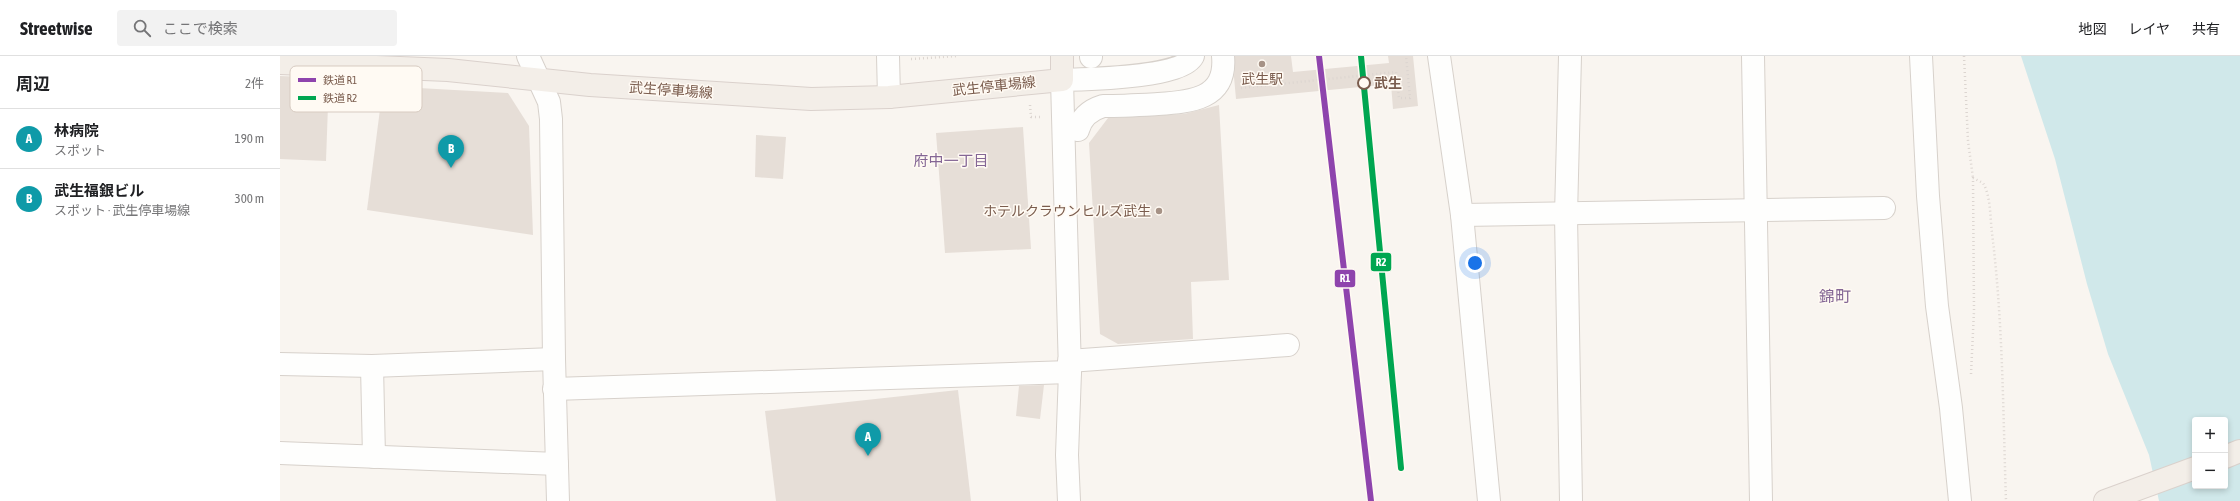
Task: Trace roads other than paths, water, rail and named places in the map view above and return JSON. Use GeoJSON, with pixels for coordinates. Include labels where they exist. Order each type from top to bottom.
{"type":"FeatureCollection","features":[{"type":"Feature","properties":{"kind":"main road"},"geometry":{"type":"LineString","coordinates":[[1062,56],[1062,80]]}},
{"type":"Feature","properties":{"kind":"main road","name":"武生停車場線"},"geometry":{"type":"LineString","coordinates":[[280,64],[336,66]]}},
{"type":"Feature","properties":{"kind":"main road","name":"武生停車場線"},"geometry":{"type":"LineString","coordinates":[[422,69],[448,70],[590,85],[811,99],[889,97],[1062,80]]}},
{"type":"Feature","properties":{"kind":"main road"},"geometry":{"type":"LineString","coordinates":[[2228,456],[2240,451]]}},
{"type":"Feature","properties":{"kind":"main road"},"geometry":{"type":"LineString","coordinates":[[2105,501],[2192,469]]}},
{"type":"Feature","properties":{"kind":"street"},"geometry":{"type":"LineString","coordinates":[[528,56],[549,102],[551,119],[554,389],[558,501]]}},
{"type":"Feature","properties":{"kind":"street"},"geometry":{"type":"LineString","coordinates":[[1068,501],[1067,455],[1069,366],[1062,80],[1150,74],[1185,64],[1193,56]]}},
{"type":"Feature","properties":{"kind":"street"},"geometry":{"type":"LineString","coordinates":[[1078,130],[1080,122],[1093,109],[1102,106],[1194,100],[1224,88],[1223,56]]}},
{"type":"Feature","properties":{"kind":"street"},"geometry":{"type":"LineString","coordinates":[[1440,56],[1462,215],[1489,501]]}},
{"type":"Feature","properties":{"kind":"street"},"geometry":{"type":"LineString","coordinates":[[1570,56],[1566,214],[1571,501]]}},
{"type":"Feature","properties":{"kind":"street"},"geometry":{"type":"LineString","coordinates":[[1753,56],[1761,501]]}},
{"type":"Feature","properties":{"kind":"street"},"geometry":{"type":"LineString","coordinates":[[1921,56],[1928,196],[1937,306],[1951,408],[1960,501]]}},
{"type":"Feature","properties":{"kind":"street"},"geometry":{"type":"LineString","coordinates":[[889,97],[897,58]]}},
{"type":"Feature","properties":{"kind":"street"},"geometry":{"type":"LineString","coordinates":[[1462,215],[1756,212],[1884,208]]}},
{"type":"Feature","properties":{"kind":"street"},"geometry":{"type":"LineString","coordinates":[[554,389],[1069,366],[1288,345]]}},
{"type":"Feature","properties":{"kind":"street"},"geometry":{"type":"LineString","coordinates":[[280,364],[372,366],[554,359]]}},
{"type":"Feature","properties":{"kind":"street"},"geometry":{"type":"LineString","coordinates":[[372,366],[374,457]]}},
{"type":"Feature","properties":{"kind":"street"},"geometry":{"type":"LineString","coordinates":[[280,453],[557,464]]}},
{"type":"Feature","properties":{"kind":"water"},"geometry":{"type":"Polygon","coordinates":[[[2021,56],[2240,56],[2240,501],[2159,501],[2149,455],[2108,354],[2087,284],[2055,159],[2021,56]]]}},
{"type":"Feature","properties":{"kind":"rail line","name":"R1"},"geometry":{"type":"LineString","coordinates":[[1319,56],[1371,501]]}},
{"type":"Feature","properties":{"kind":"rail line","name":"R2"},"geometry":{"type":"LineString","coordinates":[[1361,56],[1401,468]]}},
{"type":"Feature","properties":{"kind":"place","name":"武生駅"},"geometry":{"type":"Point","coordinates":[1262,64]}},
{"type":"Feature","properties":{"kind":"place","name":"武生"},"geometry":{"type":"Point","coordinates":[1364,83]}},
{"type":"Feature","properties":{"kind":"place","name":"武生福銀ビル"},"geometry":{"type":"Point","coordinates":[451,168]}},
{"type":"Feature","properties":{"kind":"place","name":"ホテルクラウンヒルズ武生"},"geometry":{"type":"Point","coordinates":[1159,211]}},
{"type":"Feature","properties":{"kind":"place","name":"林病院"},"geometry":{"type":"Point","coordinates":[868,456]}},
{"type":"Feature","properties":{"kind":"district","name":"府中一丁目"},"geometry":{"type":"Point","coordinates":[951,161]}},
{"type":"Feature","properties":{"kind":"district","name":"錦町"},"geometry":{"type":"Point","coordinates":[1835,296]}}]}
